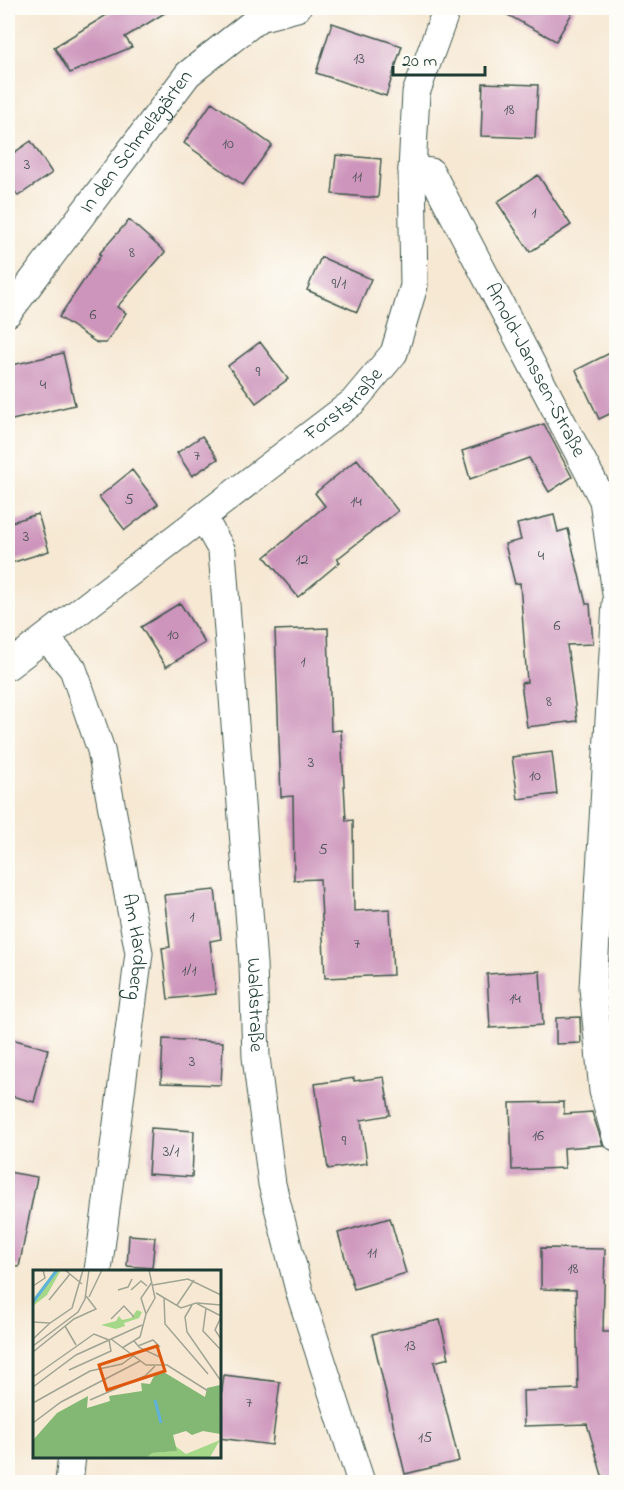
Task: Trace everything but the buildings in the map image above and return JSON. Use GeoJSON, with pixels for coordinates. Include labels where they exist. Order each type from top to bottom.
{"type":"FeatureCollection","features":[{"type":"Feature","properties":{"kind":"street","name":"In den Schmelzgärten"},"geometry":{"type":"LineString","coordinates":[[8,313],[188,74],[259,18],[297,8]]}},
{"type":"Feature","properties":{"kind":"street","name":"Forststraße"},"geometry":{"type":"LineString","coordinates":[[8,666],[353,402],[394,353],[414,286],[412,170],[416,93],[447,8]]}},
{"type":"Feature","properties":{"kind":"street","name":"Arnold-Janssen-Straße"},"geometry":{"type":"LineString","coordinates":[[412,170],[431,172],[603,500],[616,594]]}},
{"type":"Feature","properties":{"kind":"street","name":"Waldstraße"},"geometry":{"type":"LineString","coordinates":[[203,517],[222,551],[253,964],[256,1057],[272,1184],[299,1290],[361,1482]]}},
{"type":"Feature","properties":{"kind":"street"},"geometry":{"type":"LineString","coordinates":[[616,603],[593,988],[603,1091],[616,1137]]}},
{"type":"Feature","properties":{"kind":"street","name":"Am Hardberg"},"geometry":{"type":"LineString","coordinates":[[46,638],[73,669],[101,750],[139,953],[98,1270]]}},
{"type":"Feature","properties":{"kind":"street"},"geometry":{"type":"LineString","coordinates":[[69,1482],[72,1457]]}}]}
